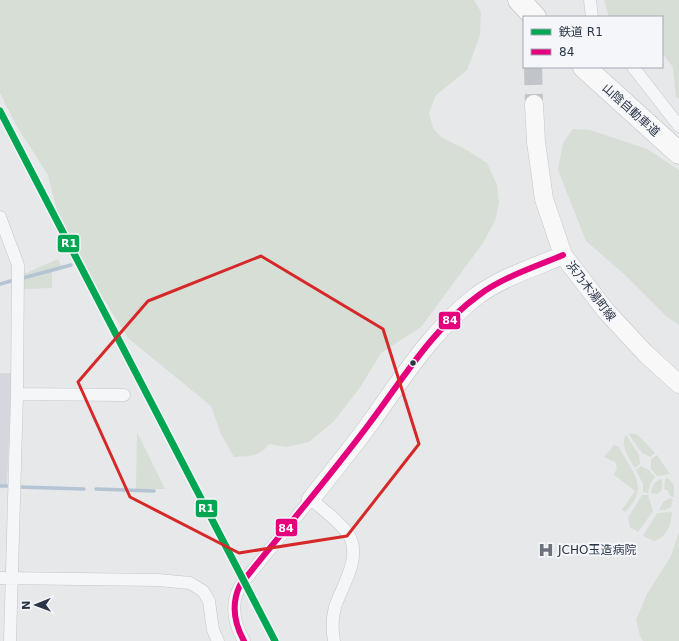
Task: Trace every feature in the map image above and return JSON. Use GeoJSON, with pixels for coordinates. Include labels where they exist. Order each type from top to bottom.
{"type":"FeatureCollection","features":[{"type":"Feature","properties":{"kind":"highway"},"geometry":{"type":"LineString","coordinates":[[519,0],[534,16]]}},
{"type":"Feature","properties":{"kind":"highway"},"geometry":{"type":"LineString","coordinates":[[529,0],[544,16]]}},
{"type":"Feature","properties":{"kind":"highway","name":"山陰自動車道"},"geometry":{"type":"LineString","coordinates":[[585,68],[679,153]]}},
{"type":"Feature","properties":{"kind":"highway","name":"山陰自動車道"},"geometry":{"type":"LineString","coordinates":[[595,68],[679,144]]}},
{"type":"Feature","properties":{"kind":"street"},"geometry":{"type":"LineString","coordinates":[[590,0],[592,16]]}},
{"type":"Feature","properties":{"kind":"street"},"geometry":{"type":"LineString","coordinates":[[634,68],[679,126]]}},
{"type":"Feature","properties":{"kind":"street","name":"浜乃木湯町線"},"geometry":{"type":"LineString","coordinates":[[534,104],[536,142],[544,200],[563,255],[606,311],[645,353],[679,384]]}},
{"type":"Feature","properties":{"kind":"street"},"geometry":{"type":"LineString","coordinates":[[0,217],[18,266],[17,394],[5,578],[10,641]]}},
{"type":"Feature","properties":{"kind":"street"},"geometry":{"type":"LineString","coordinates":[[244,641],[237,630],[234,614],[236,593],[240,585],[311,499],[422,351],[458,311],[480,294],[518,274],[563,255]]}},
{"type":"Feature","properties":{"kind":"street"},"geometry":{"type":"LineString","coordinates":[[17,394],[124,395]]}},
{"type":"Feature","properties":{"kind":"street"},"geometry":{"type":"LineString","coordinates":[[311,499],[348,533],[352,543],[352,565],[335,609],[332,630],[334,641]]}},
{"type":"Feature","properties":{"kind":"street"},"geometry":{"type":"LineString","coordinates":[[5,578],[158,580],[190,583],[203,591],[208,600],[213,630],[218,641]]}},
{"type":"Feature","properties":{"kind":"highlighted area"},"geometry":{"type":"Polygon","coordinates":[[[261,256],[383,329],[419,444],[347,536],[239,553],[130,497],[78,382],[148,301],[261,256]]]}},
{"type":"Feature","properties":{"kind":"shaded area"},"geometry":{"type":"Polygon","coordinates":[[[0,0],[474,0],[481,12],[480,35],[467,70],[436,95],[429,113],[433,128],[442,138],[465,149],[487,163],[497,185],[499,203],[495,221],[483,243],[421,327],[381,353],[359,389],[333,422],[309,442],[286,447],[269,444],[258,454],[234,457],[221,434],[211,406],[128,338],[98,290],[58,215],[48,175],[16,125],[0,93],[0,0]]]}},
{"type":"Feature","properties":{"kind":"shaded area"},"geometry":{"type":"Polygon","coordinates":[[[604,0],[679,0],[679,99],[676,97],[673,67],[663,54],[663,16],[609,16],[604,0]]]}},
{"type":"Feature","properties":{"kind":"shaded area"},"geometry":{"type":"Polygon","coordinates":[[[573,129],[590,130],[647,149],[679,170],[679,325],[666,316],[625,275],[586,241],[558,170],[563,143],[573,129]]]}},
{"type":"Feature","properties":{"kind":"shaded area"},"geometry":{"type":"Polygon","coordinates":[[[58,259],[61,266],[52,269],[52,288],[23,289],[24,274],[58,259]]]}},
{"type":"Feature","properties":{"kind":"shaded area"},"geometry":{"type":"Polygon","coordinates":[[[0,373],[12,373],[7,485],[0,485],[0,373]]]}},
{"type":"Feature","properties":{"kind":"shaded area"},"geometry":{"type":"Polygon","coordinates":[[[137,432],[165,489],[136,489],[137,432]]]}},
{"type":"Feature","properties":{"kind":"shaded area"},"geometry":{"type":"Polygon","coordinates":[[[628,433],[638,435],[655,453],[650,457],[642,453],[628,433]]]}},
{"type":"Feature","properties":{"kind":"shaded area"},"geometry":{"type":"Polygon","coordinates":[[[626,435],[639,455],[640,464],[635,468],[624,447],[624,439],[626,435]]]}},
{"type":"Feature","properties":{"kind":"shaded area"},"geometry":{"type":"Polygon","coordinates":[[[614,445],[619,447],[637,480],[637,495],[633,503],[625,512],[622,510],[635,491],[614,475],[617,467],[615,462],[604,457],[614,445]]]}},
{"type":"Feature","properties":{"kind":"shaded area"},"geometry":{"type":"Polygon","coordinates":[[[657,455],[670,474],[657,476],[651,469],[651,459],[657,455]]]}},
{"type":"Feature","properties":{"kind":"shaded area"},"geometry":{"type":"Polygon","coordinates":[[[641,466],[649,470],[655,477],[650,484],[648,493],[643,492],[643,484],[636,470],[641,466]]]}},
{"type":"Feature","properties":{"kind":"shaded area"},"geometry":{"type":"Polygon","coordinates":[[[668,478],[674,485],[674,497],[670,496],[668,491],[664,489],[665,479],[668,478]]]}},
{"type":"Feature","properties":{"kind":"shaded area"},"geometry":{"type":"Polygon","coordinates":[[[662,479],[662,490],[657,494],[651,493],[654,484],[662,479]]]}},
{"type":"Feature","properties":{"kind":"shaded area"},"geometry":{"type":"Polygon","coordinates":[[[642,495],[648,495],[653,511],[638,532],[630,527],[628,518],[642,495]]]}},
{"type":"Feature","properties":{"kind":"shaded area"},"geometry":{"type":"Polygon","coordinates":[[[670,498],[673,499],[671,507],[665,510],[659,510],[663,502],[670,498]]]}},
{"type":"Feature","properties":{"kind":"shaded area"},"geometry":{"type":"Polygon","coordinates":[[[672,512],[668,530],[662,537],[654,541],[643,536],[657,513],[672,512]]]}},
{"type":"Feature","properties":{"kind":"shaded area"},"geometry":{"type":"Polygon","coordinates":[[[679,532],[679,641],[643,641],[640,636],[636,620],[647,594],[671,556],[679,532]]]}},
{"type":"Feature","properties":{"kind":"waterway"},"geometry":{"type":"LineString","coordinates":[[23,278],[71,265]]}},
{"type":"Feature","properties":{"kind":"waterway"},"geometry":{"type":"LineString","coordinates":[[0,284],[11,281]]}},
{"type":"Feature","properties":{"kind":"waterway"},"geometry":{"type":"LineString","coordinates":[[0,486],[7,486]]}},
{"type":"Feature","properties":{"kind":"waterway"},"geometry":{"type":"LineString","coordinates":[[19,487],[84,489]]}},
{"type":"Feature","properties":{"kind":"waterway"},"geometry":{"type":"LineString","coordinates":[[96,489],[154,491]]}},
{"type":"Feature","properties":{"kind":"tunnel"},"geometry":{"type":"LineString","coordinates":[[533,68],[534,104]]}},
{"type":"Feature","properties":{"kind":"rail line","name":"R1"},"geometry":{"type":"LineString","coordinates":[[0,111],[275,641]]}},
{"type":"Feature","properties":{"kind":"transit line","name":"84"},"geometry":{"type":"LineString","coordinates":[[244,641],[238,627],[235,613],[235,599],[240,585],[338,465],[419,355],[447,323],[462,308],[479,295],[498,283],[563,255]]}},
{"type":"Feature","properties":{"kind":"place","name":"JCHO玉造病院"},"geometry":{"type":"Point","coordinates":[546,550]}}]}
